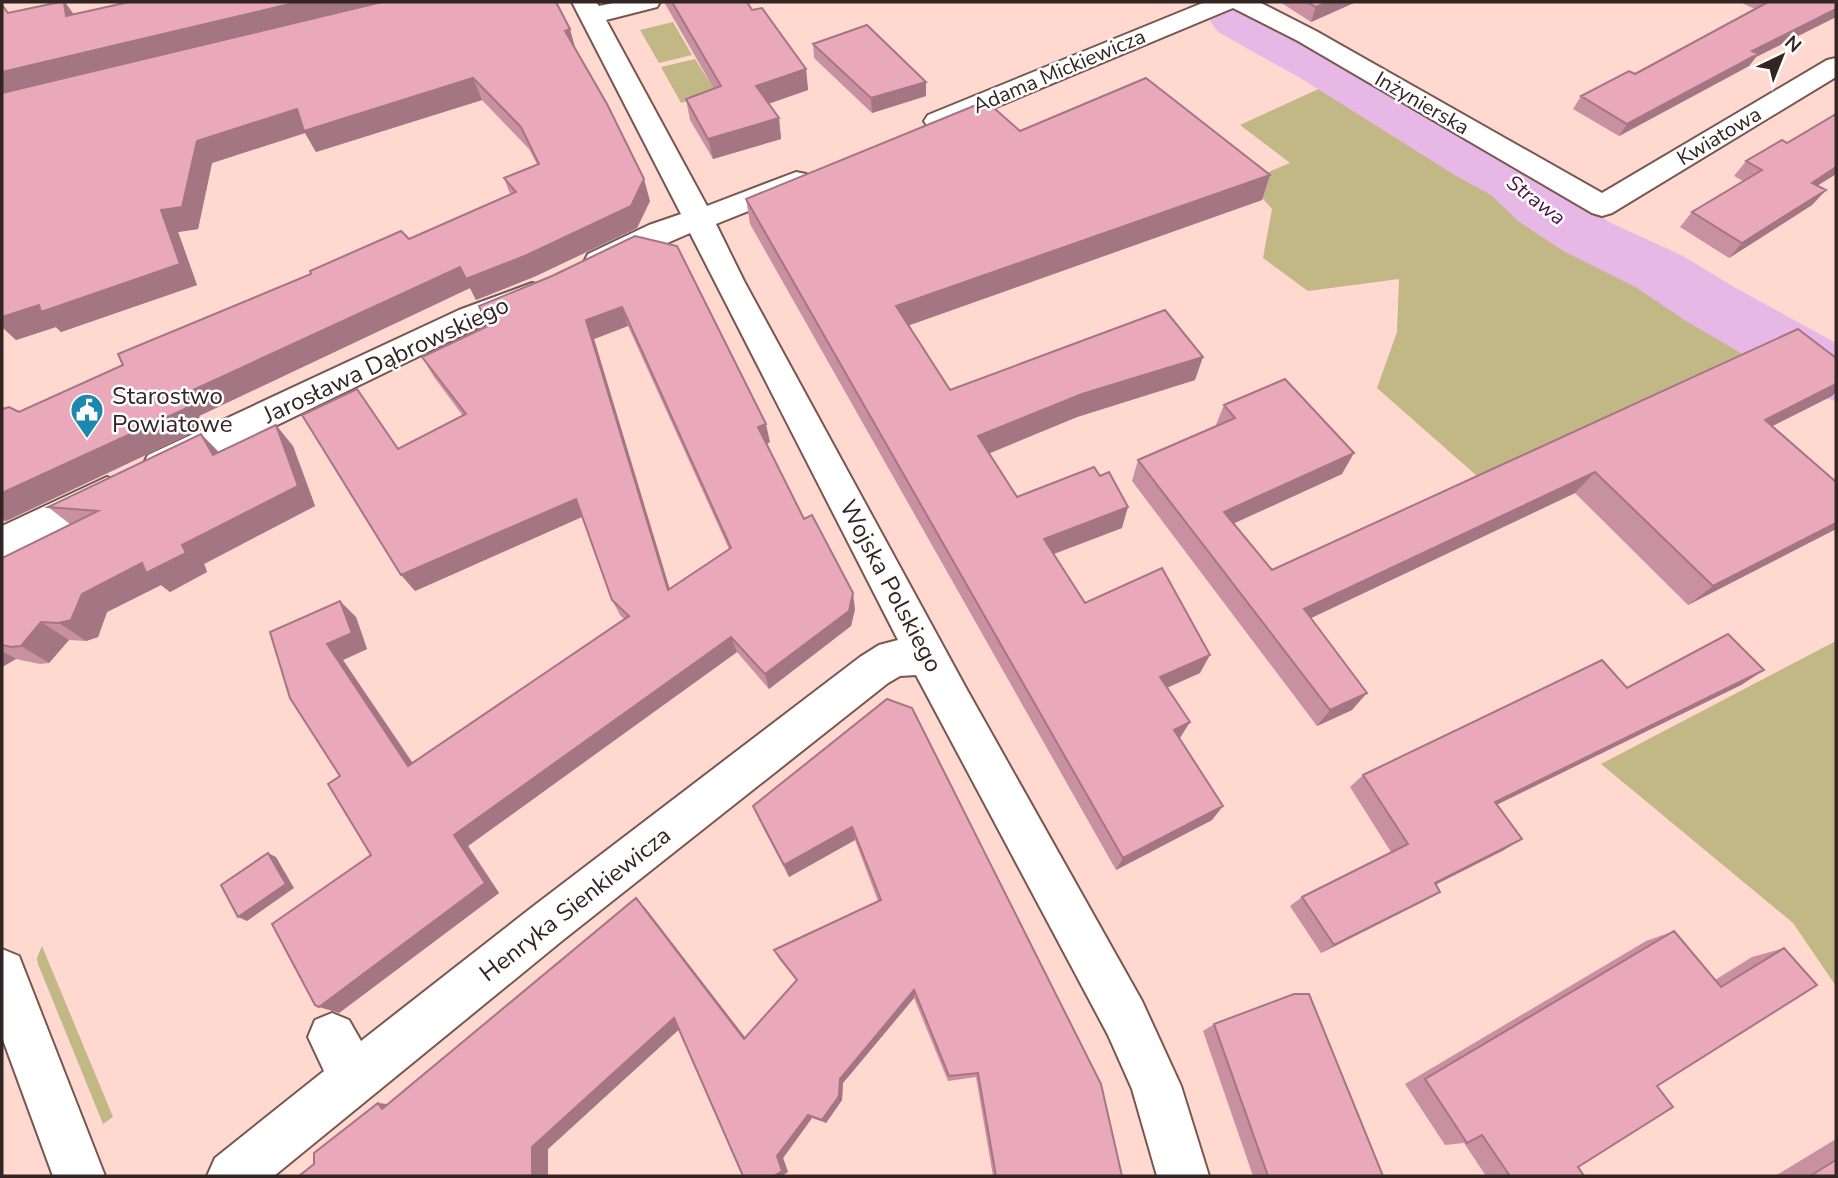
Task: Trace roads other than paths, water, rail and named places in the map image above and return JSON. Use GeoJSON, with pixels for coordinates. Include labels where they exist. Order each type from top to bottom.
{"type":"FeatureCollection","features":[{"type":"Feature","properties":{"kind":"street"},"geometry":{"type":"LineString","coordinates":[[588,9],[648,2]]}},
{"type":"Feature","properties":{"kind":"street","name":"Adama Mickiewicza"},"geometry":{"type":"LineString","coordinates":[[920,129],[1222,5]]}},
{"type":"Feature","properties":{"kind":"street","name":"Inżynierska"},"geometry":{"type":"LineString","coordinates":[[1222,5],[1287,25],[1602,206]]}},
{"type":"Feature","properties":{"kind":"street","name":"Wojska Polskiego"},"geometry":{"type":"LineString","coordinates":[[588,9],[728,281],[1125,1018],[1156,1086],[1183,1176]]}},
{"type":"Feature","properties":{"kind":"street","name":"Kwiatowa"},"geometry":{"type":"LineString","coordinates":[[1602,206],[1836,66]]}},
{"type":"Feature","properties":{"kind":"street"},"geometry":{"type":"LineString","coordinates":[[698,220],[821,171]]}},
{"type":"Feature","properties":{"kind":"street","name":"Jarosława Dąbrowskiego"},"geometry":{"type":"LineString","coordinates":[[2,543],[420,341],[565,278],[660,232],[698,220]]}},
{"type":"Feature","properties":{"kind":"street","name":"Henryka Sienkiewicza"},"geometry":{"type":"LineString","coordinates":[[233,1176],[558,916],[874,670],[893,658],[928,656]]}},
{"type":"Feature","properties":{"kind":"street"},"geometry":{"type":"LineString","coordinates":[[2,973],[79,1176]]}},
{"type":"Feature","properties":{"kind":"street"},"geometry":{"type":"LineString","coordinates":[[332,1037],[355,1079]]}},
{"type":"Feature","properties":{"kind":"waterway","name":"Strawa"},"geometry":{"type":"LineString","coordinates":[[1237,21],[1322,67],[1477,162],[1513,181],[1540,206],[1587,237],[1660,272],[1710,304],[1836,375]]}},
{"type":"Feature","properties":{"kind":"place","name":"Starostwo Powiatowe"},"geometry":{"type":"Point","coordinates":[87,440]}}]}
